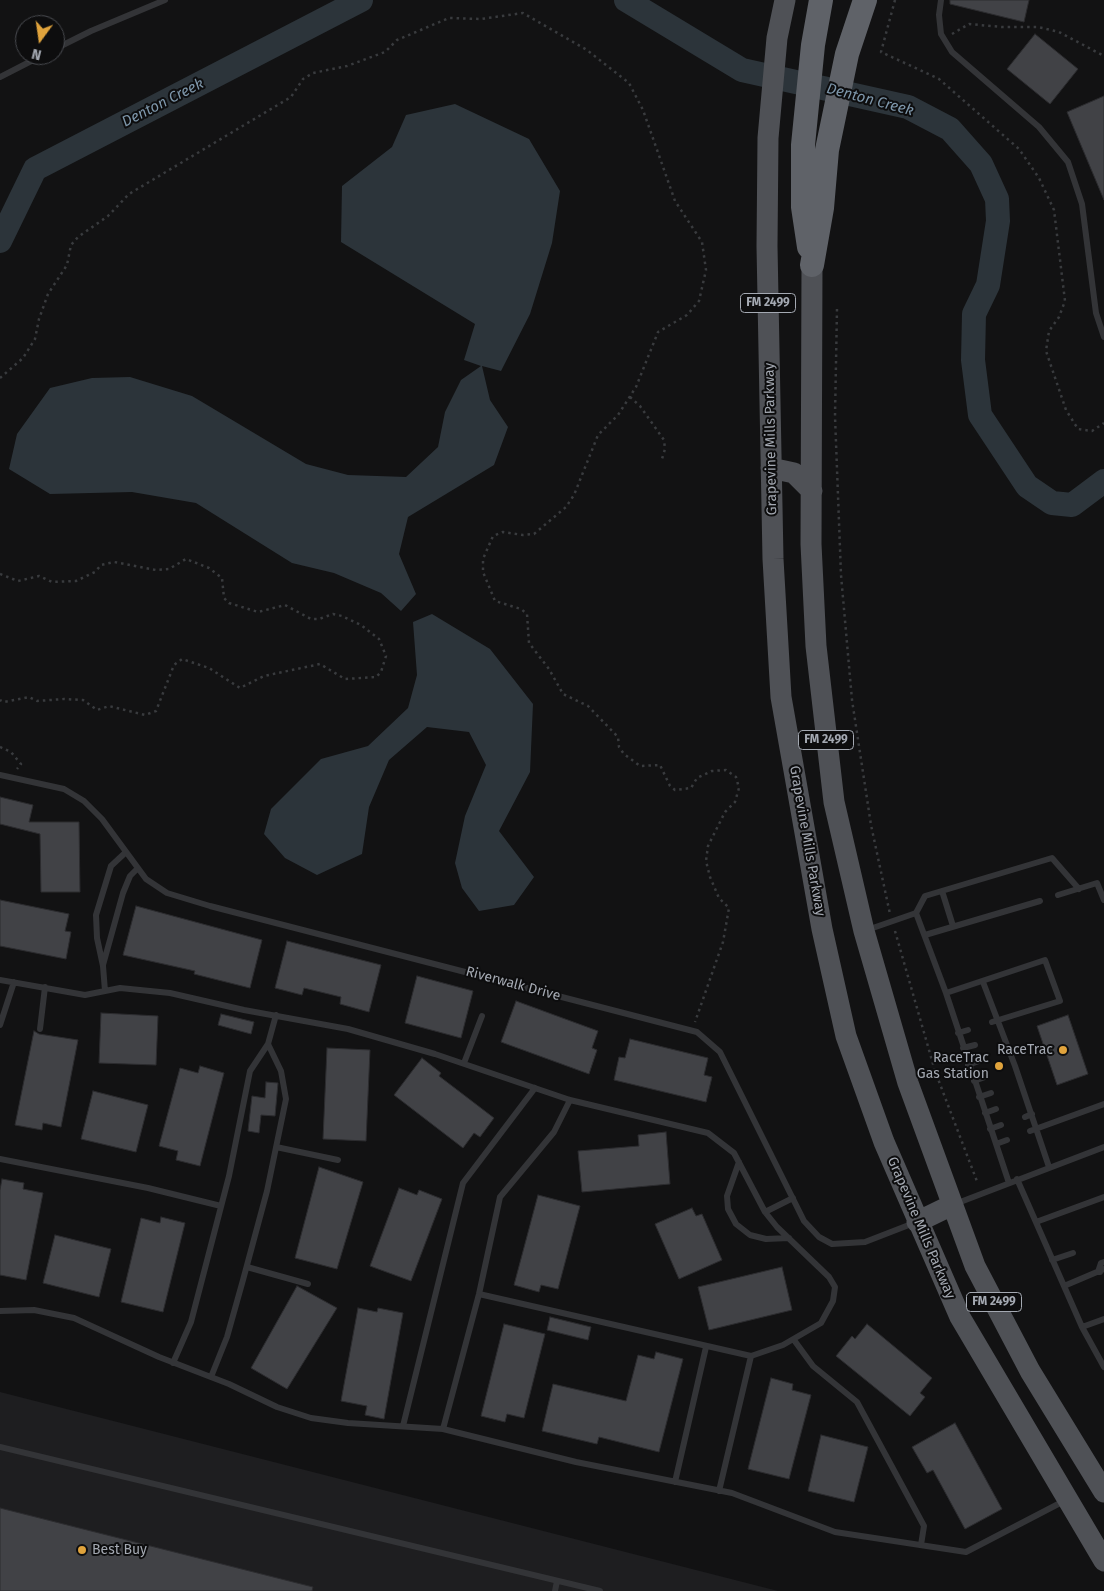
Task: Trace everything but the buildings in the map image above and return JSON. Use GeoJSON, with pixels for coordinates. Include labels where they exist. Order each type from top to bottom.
{"type":"FeatureCollection","features":[{"type":"Feature","properties":{"kind":"highway","name":"FM 2499"},"geometry":{"type":"LineString","coordinates":[[812,265],[803,206],[803,145],[813,45],[821,0]]}},
{"type":"Feature","properties":{"kind":"highway"},"geometry":{"type":"LineString","coordinates":[[812,265],[822,208],[827,150],[847,54],[865,0]]}},
{"type":"Feature","properties":{"kind":"main road","name":"Grapevine Mills Parkway"},"geometry":{"type":"LineString","coordinates":[[785,0],[777,38],[768,138],[767,246],[773,559],[781,697],[822,929],[846,1036],[884,1142],[917,1222],[960,1317],[1104,1561]]}},
{"type":"Feature","properties":{"kind":"main road","name":"FM 2499"},"geometry":{"type":"LineString","coordinates":[[812,265],[811,544],[816,646],[825,738],[834,802],[864,931],[908,1083],[975,1266],[1030,1371],[1104,1492]]}},
{"type":"Feature","properties":{"kind":"main road"},"geometry":{"type":"LineString","coordinates":[[771,468],[794,472],[812,490]]}},
{"type":"Feature","properties":{"kind":"main road"},"geometry":{"type":"LineString","coordinates":[[917,1222],[952,1205]]}},
{"type":"Feature","properties":{"kind":"lane"},"geometry":{"type":"LineString","coordinates":[[65,44],[165,0]]}},
{"type":"Feature","properties":{"kind":"lane"},"geometry":{"type":"LineString","coordinates":[[941,0],[939,15],[941,34],[952,52],[1039,126],[1068,162],[1082,204],[1096,313],[1104,337]]}},
{"type":"Feature","properties":{"kind":"lane"},"geometry":{"type":"LineString","coordinates":[[0,77],[23,65]]}},
{"type":"Feature","properties":{"kind":"lane","name":"Riverwalk Drive"},"geometry":{"type":"LineString","coordinates":[[0,775],[64,789],[84,801],[102,819],[146,879],[167,893],[210,906],[697,1032],[720,1052],[804,1221],[819,1237],[832,1244],[865,1242],[917,1222]]}},
{"type":"Feature","properties":{"kind":"lane"},"geometry":{"type":"LineString","coordinates":[[104,991],[103,966],[97,938],[96,915],[111,866],[126,852]]}},
{"type":"Feature","properties":{"kind":"lane"},"geometry":{"type":"LineString","coordinates":[[864,931],[916,913],[925,896],[1052,858],[1078,889]]}},
{"type":"Feature","properties":{"kind":"lane"},"geometry":{"type":"LineString","coordinates":[[103,966],[123,893],[130,876],[137,869]]}},
{"type":"Feature","properties":{"kind":"lane"},"geometry":{"type":"LineString","coordinates":[[1058,895],[1097,883],[1104,900]]}},
{"type":"Feature","properties":{"kind":"lane"},"geometry":{"type":"LineString","coordinates":[[942,891],[954,926]]}},
{"type":"Feature","properties":{"kind":"lane"},"geometry":{"type":"LineString","coordinates":[[925,935],[1040,901]]}},
{"type":"Feature","properties":{"kind":"lane"},"geometry":{"type":"LineString","coordinates":[[916,913],[946,993],[968,1065],[1009,1183]]}},
{"type":"Feature","properties":{"kind":"lane"},"geometry":{"type":"LineString","coordinates":[[946,993],[1044,960],[1060,1001],[995,1021]]}},
{"type":"Feature","properties":{"kind":"lane"},"geometry":{"type":"LineString","coordinates":[[0,980],[46,987],[85,996],[120,988],[170,993],[348,1029],[464,1063],[570,1100],[708,1133],[734,1153],[765,1212],[830,1278],[835,1287],[833,1301],[821,1323],[794,1340],[751,1356],[478,1294]]}},
{"type":"Feature","properties":{"kind":"lane"},"geometry":{"type":"LineString","coordinates":[[0,1025],[14,982]]}},
{"type":"Feature","properties":{"kind":"lane"},"geometry":{"type":"LineString","coordinates":[[983,982],[1028,1116],[1037,1128],[1049,1167]]}},
{"type":"Feature","properties":{"kind":"lane"},"geometry":{"type":"LineString","coordinates":[[40,1029],[46,987]]}},
{"type":"Feature","properties":{"kind":"lane"},"geometry":{"type":"LineString","coordinates":[[173,1363],[191,1322],[240,1128],[250,1071],[268,1044],[276,1015]]}},
{"type":"Feature","properties":{"kind":"lane"},"geometry":{"type":"LineString","coordinates":[[464,1063],[482,1016]]}},
{"type":"Feature","properties":{"kind":"lane"},"geometry":{"type":"LineString","coordinates":[[958,1033],[968,1030]]}},
{"type":"Feature","properties":{"kind":"lane"},"geometry":{"type":"LineString","coordinates":[[211,1377],[227,1337],[247,1267],[286,1099],[282,1071],[268,1044]]}},
{"type":"Feature","properties":{"kind":"lane"},"geometry":{"type":"LineString","coordinates":[[963,1048],[975,1045]]}},
{"type":"Feature","properties":{"kind":"lane"},"geometry":{"type":"LineString","coordinates":[[968,1065],[979,1061]]}},
{"type":"Feature","properties":{"kind":"lane"},"geometry":{"type":"LineString","coordinates":[[974,1081],[985,1076]]}},
{"type":"Feature","properties":{"kind":"lane"},"geometry":{"type":"LineString","coordinates":[[403,1426],[463,1184],[535,1088]]}},
{"type":"Feature","properties":{"kind":"lane"},"geometry":{"type":"LineString","coordinates":[[979,1097],[991,1093]]}},
{"type":"Feature","properties":{"kind":"lane"},"geometry":{"type":"LineString","coordinates":[[443,1429],[478,1294],[500,1197],[554,1132],[570,1100]]}},
{"type":"Feature","properties":{"kind":"lane"},"geometry":{"type":"LineString","coordinates":[[1030,1131],[1104,1104]]}},
{"type":"Feature","properties":{"kind":"lane"},"geometry":{"type":"LineString","coordinates":[[985,1113],[996,1109]]}},
{"type":"Feature","properties":{"kind":"lane"},"geometry":{"type":"LineString","coordinates":[[990,1129],[1001,1125]]}},
{"type":"Feature","properties":{"kind":"lane"},"geometry":{"type":"LineString","coordinates":[[996,1144],[1007,1140]]}},
{"type":"Feature","properties":{"kind":"lane"},"geometry":{"type":"LineString","coordinates":[[952,1205],[1104,1146]]}},
{"type":"Feature","properties":{"kind":"lane"},"geometry":{"type":"LineString","coordinates":[[276,1147],[338,1160]]}},
{"type":"Feature","properties":{"kind":"lane"},"geometry":{"type":"LineString","coordinates":[[0,1159],[139,1186],[221,1206]]}},
{"type":"Feature","properties":{"kind":"lane"},"geometry":{"type":"LineString","coordinates":[[739,1162],[727,1196],[728,1208],[736,1224],[750,1235],[766,1239],[789,1238]]}},
{"type":"Feature","properties":{"kind":"lane"},"geometry":{"type":"LineString","coordinates":[[1017,1179],[1082,1327],[1104,1367]]}},
{"type":"Feature","properties":{"kind":"lane"},"geometry":{"type":"LineString","coordinates":[[1036,1222],[1104,1197]]}},
{"type":"Feature","properties":{"kind":"lane"},"geometry":{"type":"LineString","coordinates":[[765,1212],[793,1198]]}},
{"type":"Feature","properties":{"kind":"lane"},"geometry":{"type":"LineString","coordinates":[[1052,1260],[1073,1253]]}},
{"type":"Feature","properties":{"kind":"lane"},"geometry":{"type":"LineString","coordinates":[[1064,1286],[1102,1271],[1101,1263],[1104,1262]]}},
{"type":"Feature","properties":{"kind":"lane"},"geometry":{"type":"LineString","coordinates":[[247,1267],[308,1284]]}},
{"type":"Feature","properties":{"kind":"lane"},"geometry":{"type":"LineString","coordinates":[[0,1311],[34,1310],[74,1318],[276,1407],[311,1418],[348,1424],[443,1429],[576,1462],[732,1493],[835,1532],[966,1552],[1067,1500]]}},
{"type":"Feature","properties":{"kind":"lane"},"geometry":{"type":"LineString","coordinates":[[1082,1327],[1104,1319]]}},
{"type":"Feature","properties":{"kind":"lane"},"geometry":{"type":"LineString","coordinates":[[794,1340],[813,1366],[857,1402],[924,1526],[921,1545]]}},
{"type":"Feature","properties":{"kind":"lane"},"geometry":{"type":"LineString","coordinates":[[675,1482],[706,1346]]}},
{"type":"Feature","properties":{"kind":"lane"},"geometry":{"type":"LineString","coordinates":[[719,1491],[751,1356]]}},
{"type":"Feature","properties":{"kind":"lane"},"geometry":{"type":"LineString","coordinates":[[0,1447],[600,1591]]}},
{"type":"Feature","properties":{"kind":"lane"},"geometry":{"type":"LineString","coordinates":[[555,1591],[557,1581]]}},
{"type":"Feature","properties":{"kind":"path"},"geometry":{"type":"LineString","coordinates":[[895,0],[881,52],[939,78],[1019,149],[1039,178],[1054,210],[1065,301],[1059,316],[1049,331],[1046,351],[1066,410],[1078,429],[1092,431],[1104,422]]}},
{"type":"Feature","properties":{"kind":"path"},"geometry":{"type":"LineString","coordinates":[[0,378],[23,358],[36,339],[39,319],[48,294],[67,265],[71,245],[78,237],[108,216],[129,194],[291,97],[303,79],[313,73],[347,66],[385,52],[397,40],[449,18],[481,19],[523,13],[587,50],[630,83],[643,110],[675,202],[702,242],[706,270],[699,301],[687,315],[658,332],[636,387],[618,415],[598,435],[574,495],[566,507],[534,534],[523,535],[503,532],[493,536],[483,559],[483,572],[495,601],[521,609],[527,614],[529,643],[549,669],[563,694],[588,706],[618,737],[619,747],[624,754],[640,766],[660,764],[670,786],[675,790],[690,788],[697,778],[712,771],[726,770],[736,777],[739,788],[735,802],[725,812],[708,846],[706,861],[710,877],[719,898],[729,908],[723,942],[692,1031]]}},
{"type":"Feature","properties":{"kind":"path"},"geometry":{"type":"LineString","coordinates":[[944,39],[969,24],[1002,27],[1038,27],[1059,32],[1104,56]]}},
{"type":"Feature","properties":{"kind":"path"},"geometry":{"type":"LineString","coordinates":[[837,309],[835,416],[841,575],[852,700],[871,825],[892,922],[936,1071],[982,1193]]}},
{"type":"Feature","properties":{"kind":"path"},"geometry":{"type":"LineString","coordinates":[[630,397],[640,406],[664,440],[665,449],[662,459]]}},
{"type":"Feature","properties":{"kind":"path"},"geometry":{"type":"LineString","coordinates":[[0,574],[18,582],[39,576],[52,582],[76,581],[95,572],[101,565],[114,562],[156,570],[168,569],[186,559],[210,568],[222,578],[224,598],[229,603],[258,612],[285,605],[311,619],[319,619],[333,614],[342,616],[361,625],[379,639],[386,656],[381,672],[376,677],[345,679],[320,664],[264,676],[240,688],[210,668],[182,658],[174,665],[156,711],[145,715],[109,706],[97,710],[83,700],[37,701],[29,697],[4,702],[0,700]]}},
{"type":"Feature","properties":{"kind":"path"},"geometry":{"type":"LineString","coordinates":[[0,748],[11,752],[21,764],[12,778]]}},
{"type":"Feature","properties":{"kind":"shaded area"},"geometry":{"type":"Polygon","coordinates":[[[455,104],[529,139],[560,191],[552,243],[530,314],[501,371],[482,366],[490,400],[508,427],[494,465],[408,517],[399,554],[416,594],[401,611],[381,593],[334,573],[292,563],[196,503],[132,492],[50,494],[9,469],[17,434],[50,388],[92,378],[130,377],[192,396],[306,464],[348,475],[406,477],[438,447],[445,412],[461,380],[481,366],[464,360],[475,324],[341,242],[342,186],[392,147],[406,115],[455,104]]]}},
{"type":"Feature","properties":{"kind":"shaded area"},"geometry":{"type":"Polygon","coordinates":[[[432,614],[490,649],[533,704],[530,772],[499,831],[534,877],[514,905],[479,911],[462,888],[455,863],[465,816],[486,765],[469,732],[427,727],[389,760],[369,807],[362,854],[317,875],[285,858],[264,834],[271,809],[321,759],[368,746],[408,708],[417,675],[413,622],[432,614]]]}},
{"type":"Feature","properties":{"kind":"shaded area"},"geometry":{"type":"Polygon","coordinates":[[[0,1392],[778,1591],[0,1591],[0,1392]]]}},
{"type":"Feature","properties":{"kind":"waterway","name":"Denton Creek"},"geometry":{"type":"LineString","coordinates":[[0,241],[35,169],[361,0]]}},
{"type":"Feature","properties":{"kind":"waterway","name":"Denton Creek"},"geometry":{"type":"LineString","coordinates":[[626,0],[742,70],[908,107],[950,129],[981,164],[997,199],[998,221],[988,285],[974,314],[973,360],[980,415],[1027,486],[1052,503],[1072,505],[1104,481]]}},
{"type":"Feature","properties":{"kind":"place","name":"RaceTrac"},"geometry":{"type":"Point","coordinates":[1063,1050]}},
{"type":"Feature","properties":{"kind":"place","name":"RaceTrac Gas Station"},"geometry":{"type":"Point","coordinates":[999,1066]}},
{"type":"Feature","properties":{"kind":"place","name":"Best Buy"},"geometry":{"type":"Point","coordinates":[82,1550]}}]}
